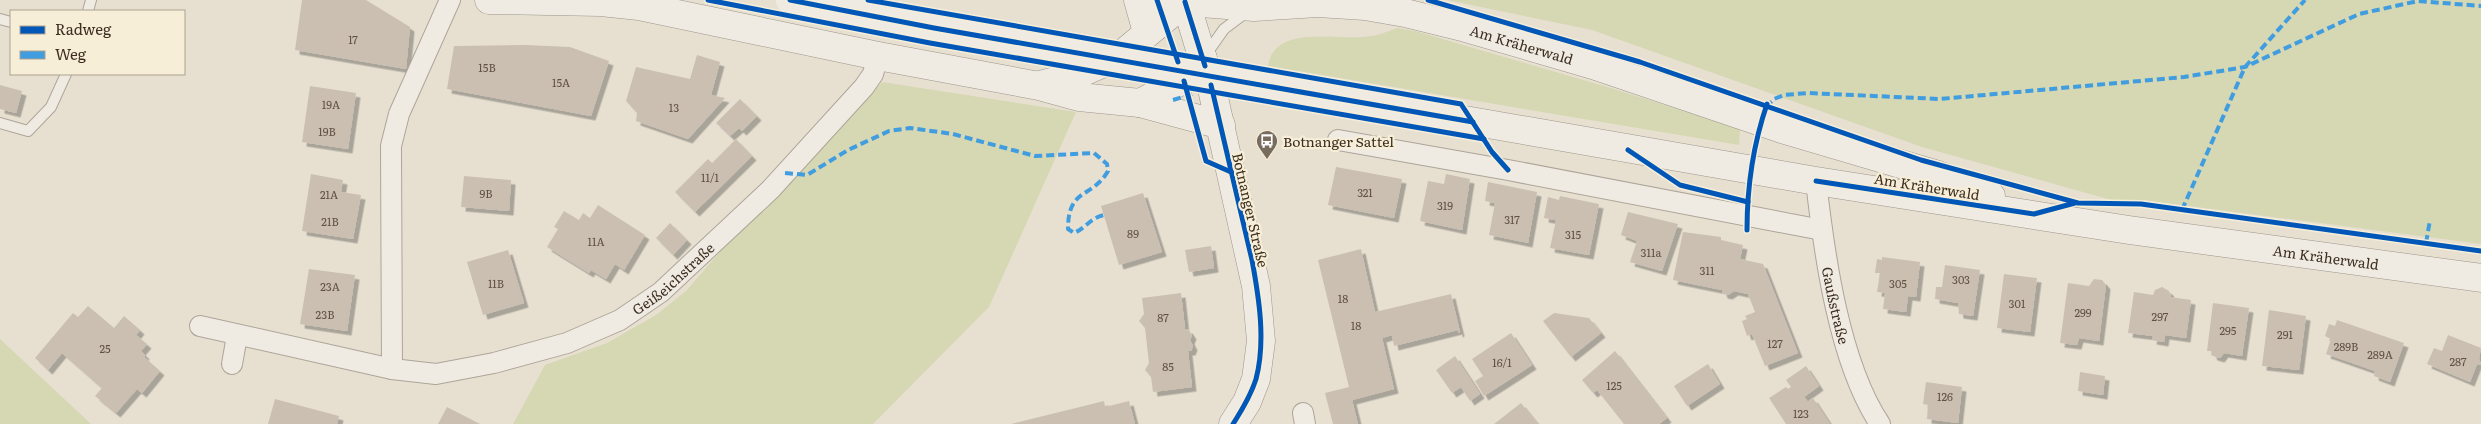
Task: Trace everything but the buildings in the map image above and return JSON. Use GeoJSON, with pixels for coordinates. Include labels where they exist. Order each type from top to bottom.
{"type":"FeatureCollection","features":[{"type":"Feature","properties":{"kind":"main road"},"geometry":{"type":"LineString","coordinates":[[489,0],[601,2],[639,6],[878,56],[1039,86],[1079,97],[1140,103],[1221,125]]}},
{"type":"Feature","properties":{"kind":"main road","name":"Am Kräherwald"},"geometry":{"type":"LineString","coordinates":[[790,0],[934,28],[1816,181],[2129,230],[2481,278]]}},
{"type":"Feature","properties":{"kind":"main road"},"geometry":{"type":"LineString","coordinates":[[1138,0],[1147,32]]}},
{"type":"Feature","properties":{"kind":"main road"},"geometry":{"type":"LineString","coordinates":[[1039,86],[1074,76],[1120,56],[1139,42],[1177,1],[1254,7]]}},
{"type":"Feature","properties":{"kind":"main road","name":"Botnanger Straße"},"geometry":{"type":"LineString","coordinates":[[1177,1],[1194,28],[1203,59],[1221,125],[1255,277],[1261,341],[1256,379],[1247,402],[1233,424]]}},
{"type":"Feature","properties":{"kind":"main road","name":"Am Kräherwald"},"geometry":{"type":"LineString","coordinates":[[1254,7],[1318,3],[1365,6],[1405,13],[1466,28],[1593,65],[1782,129],[1938,175],[2034,214]]}},
{"type":"Feature","properties":{"kind":"main road"},"geometry":{"type":"LineString","coordinates":[[1147,32],[1194,28]]}},
{"type":"Feature","properties":{"kind":"main road"},"geometry":{"type":"LineString","coordinates":[[1140,103],[1184,80],[1203,59]]}},
{"type":"Feature","properties":{"kind":"main road"},"geometry":{"type":"LineString","coordinates":[[1782,129],[1811,157],[1816,181]]}},
{"type":"Feature","properties":{"kind":"street"},"geometry":{"type":"LineString","coordinates":[[392,369],[391,146],[399,114],[450,0]]}},
{"type":"Feature","properties":{"kind":"street","name":"Geißeichstraße"},"geometry":{"type":"LineString","coordinates":[[200,326],[392,369],[436,374],[494,363],[567,343],[620,320],[661,292],[770,190],[864,87],[873,74],[878,56]]}},
{"type":"Feature","properties":{"kind":"street"},"geometry":{"type":"LineString","coordinates":[[1338,140],[1508,170],[1822,230]]}},
{"type":"Feature","properties":{"kind":"street","name":"Gaußstraße"},"geometry":{"type":"LineString","coordinates":[[1816,181],[1822,230],[1848,352],[1874,415],[1880,424]]}},
{"type":"Feature","properties":{"kind":"street"},"geometry":{"type":"LineString","coordinates":[[232,364],[238,336]]}},
{"type":"Feature","properties":{"kind":"lane"},"geometry":{"type":"LineString","coordinates":[[1203,59],[1224,29],[1254,7]]}},
{"type":"Feature","properties":{"kind":"lane"},"geometry":{"type":"LineString","coordinates":[[0,123],[28,131],[51,107],[66,75]]}},
{"type":"Feature","properties":{"kind":"green space"},"geometry":{"type":"Polygon","coordinates":[[[1447,0],[2481,0],[2481,244],[2143,200],[2122,203],[1922,147],[1592,30],[1447,0]]]}},
{"type":"Feature","properties":{"kind":"green space"},"geometry":{"type":"Polygon","coordinates":[[[1397,28],[1415,31],[1611,88],[1740,129],[1739,145],[1268,66],[1273,52],[1283,44],[1295,39],[1371,36],[1397,28]]]}},
{"type":"Feature","properties":{"kind":"green space"},"geometry":{"type":"Polygon","coordinates":[[[882,82],[1076,112],[989,307],[873,424],[513,424],[545,365],[607,343],[656,315],[686,291],[731,239],[764,211],[882,82]]]}},
{"type":"Feature","properties":{"kind":"green space"},"geometry":{"type":"Polygon","coordinates":[[[0,339],[91,424],[0,424],[0,339]]]}},
{"type":"Feature","properties":{"kind":"marked path"},"geometry":{"type":"LineString","coordinates":[[2182,210],[2245,67],[2305,0]]}},
{"type":"Feature","properties":{"kind":"marked path"},"geometry":{"type":"LineString","coordinates":[[1766,107],[1774,99],[1784,95],[1808,93],[1940,99],[2184,77],[2245,67],[2359,14],[2418,1],[2481,6]]}},
{"type":"Feature","properties":{"kind":"marked path"},"geometry":{"type":"LineString","coordinates":[[1173,100],[1192,94]]}},
{"type":"Feature","properties":{"kind":"marked path"},"geometry":{"type":"LineString","coordinates":[[785,173],[807,175],[848,150],[889,131],[910,128],[953,134],[1035,156],[1094,153],[1107,164],[1108,171],[1102,180],[1076,200],[1069,216],[1068,229],[1074,233],[1095,218],[1104,215]]}},
{"type":"Feature","properties":{"kind":"marked path"},"geometry":{"type":"LineString","coordinates":[[2426,243],[2430,220]]}},
{"type":"Feature","properties":{"kind":"cycle path"},"geometry":{"type":"LineString","coordinates":[[708,0],[930,43],[1484,139]]}},
{"type":"Feature","properties":{"kind":"cycle path"},"geometry":{"type":"LineString","coordinates":[[790,0],[934,28],[1473,122]]}},
{"type":"Feature","properties":{"kind":"cycle path"},"geometry":{"type":"LineString","coordinates":[[868,0],[1461,104],[1492,152],[1508,170]]}},
{"type":"Feature","properties":{"kind":"cycle path"},"geometry":{"type":"LineString","coordinates":[[1157,0],[1178,62]]}},
{"type":"Feature","properties":{"kind":"cycle path"},"geometry":{"type":"LineString","coordinates":[[1428,0],[1640,62],[1921,160],[2078,203],[2141,204],[2481,251]]}},
{"type":"Feature","properties":{"kind":"cycle path"},"geometry":{"type":"LineString","coordinates":[[1185,2],[1205,66]]}},
{"type":"Feature","properties":{"kind":"cycle path"},"geometry":{"type":"LineString","coordinates":[[1184,81],[1206,161],[1231,172]]}},
{"type":"Feature","properties":{"kind":"cycle path"},"geometry":{"type":"LineString","coordinates":[[1211,85],[1252,260],[1257,289],[1261,335],[1261,350],[1256,379],[1252,391],[1233,424]]}},
{"type":"Feature","properties":{"kind":"cycle path"},"geometry":{"type":"LineString","coordinates":[[1747,230],[1752,166],[1767,104]]}},
{"type":"Feature","properties":{"kind":"cycle path"},"geometry":{"type":"LineString","coordinates":[[1628,150],[1680,185],[1748,202]]}},
{"type":"Feature","properties":{"kind":"cycle path"},"geometry":{"type":"LineString","coordinates":[[1816,181],[2034,214],[2075,203]]}},
{"type":"Feature","properties":{"kind":"place","name":"Botnanger Sattel"},"geometry":{"type":"Point","coordinates":[1267,160]}}]}
